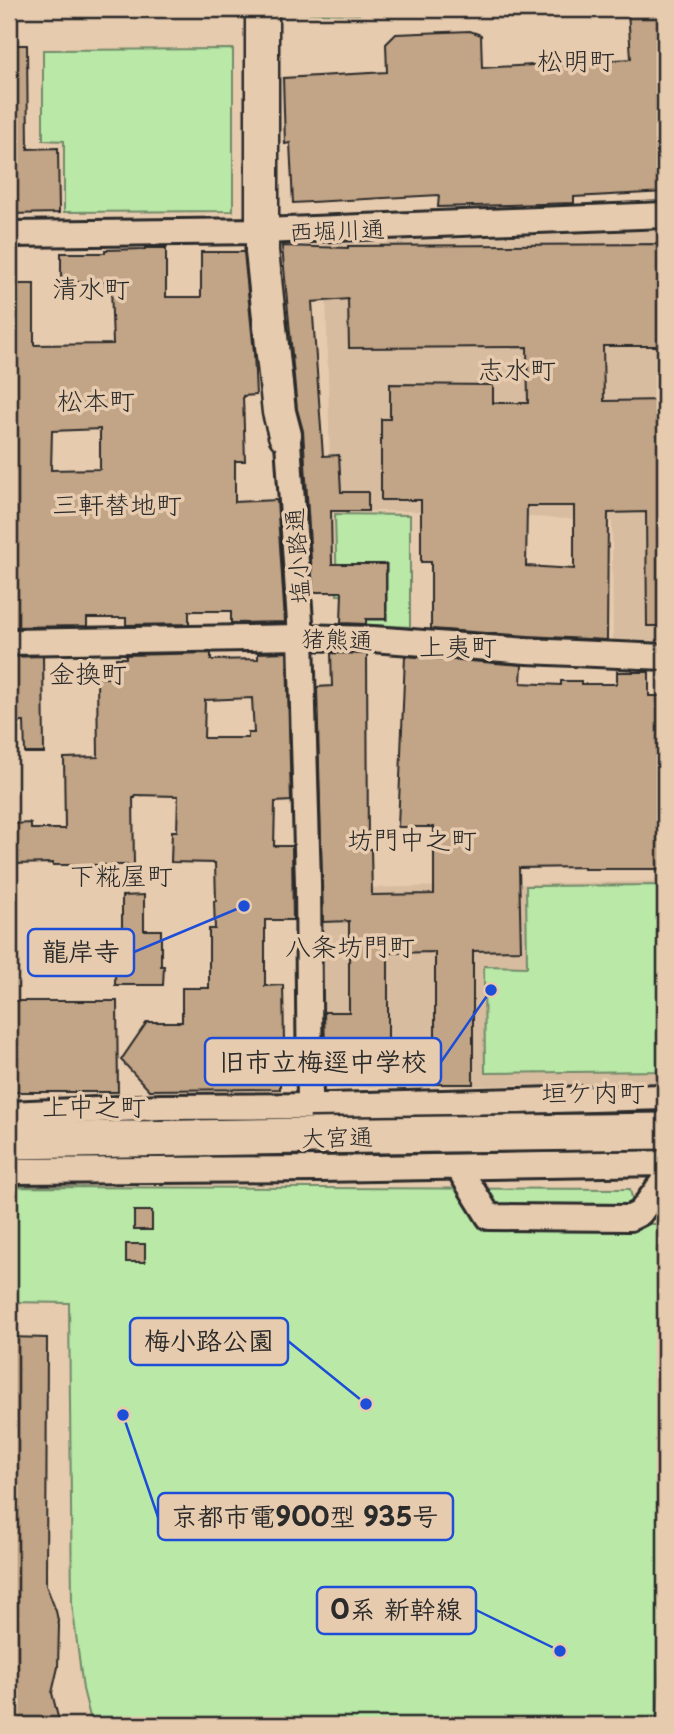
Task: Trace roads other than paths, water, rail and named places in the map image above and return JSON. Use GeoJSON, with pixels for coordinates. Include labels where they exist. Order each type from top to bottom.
{"type":"FeatureCollection","features":[{"type":"Feature","properties":{"kind":"main road","name":"大宮通"},"geometry":{"type":"LineString","coordinates":[[9,1141],[315,1129],[665,1130]]}},
{"type":"Feature","properties":{"kind":"street","name":"塩小路通"},"geometry":{"type":"LineString","coordinates":[[262,9],[262,251],[279,412],[288,442],[301,637],[315,1129]]}},
{"type":"Feature","properties":{"kind":"street","name":"西堀川通"},"geometry":{"type":"LineString","coordinates":[[9,233],[263,231],[665,215]]}},
{"type":"Feature","properties":{"kind":"street","name":"猪熊通"},"geometry":{"type":"LineString","coordinates":[[9,642],[301,637],[665,657]]}},
{"type":"Feature","properties":{"kind":"street"},"geometry":{"type":"LineString","coordinates":[[9,1171],[315,1129],[665,1097]]}},
{"type":"Feature","properties":{"kind":"street"},"geometry":{"type":"LineString","coordinates":[[9,1114],[161,1107],[315,1129],[458,1167],[665,1163]]}},
{"type":"Feature","properties":{"kind":"street"},"geometry":{"type":"LineString","coordinates":[[458,1167],[489,1217],[630,1218],[640,1213],[665,1178]]}},
{"type":"Feature","properties":{"kind":"place","name":"龍岸寺"},"geometry":{"type":"Point","coordinates":[244,906]}},
{"type":"Feature","properties":{"kind":"place","name":"旧市立梅逕中学校"},"geometry":{"type":"Point","coordinates":[491,990]}},
{"type":"Feature","properties":{"kind":"place","name":"梅小路公園"},"geometry":{"type":"Point","coordinates":[366,1404]}},
{"type":"Feature","properties":{"kind":"place","name":"京都市電900型 935号"},"geometry":{"type":"Point","coordinates":[123,1415]}},
{"type":"Feature","properties":{"kind":"place","name":"0系 新幹線"},"geometry":{"type":"Point","coordinates":[560,1651]}},
{"type":"Feature","properties":{"kind":"district","name":"松明町"},"geometry":{"type":"Point","coordinates":[576,59]}},
{"type":"Feature","properties":{"kind":"district","name":"清水町"},"geometry":{"type":"Point","coordinates":[91,287]}},
{"type":"Feature","properties":{"kind":"district","name":"志水町"},"geometry":{"type":"Point","coordinates":[517,368]}},
{"type":"Feature","properties":{"kind":"district","name":"松本町"},"geometry":{"type":"Point","coordinates":[96,399]}},
{"type":"Feature","properties":{"kind":"district","name":"三軒替地町"},"geometry":{"type":"Point","coordinates":[117,503]}},
{"type":"Feature","properties":{"kind":"district","name":"上夷町"},"geometry":{"type":"Point","coordinates":[458,645]}},
{"type":"Feature","properties":{"kind":"district","name":"金換町"},"geometry":{"type":"Point","coordinates":[88,672]}},
{"type":"Feature","properties":{"kind":"district","name":"坊門中之町"},"geometry":{"type":"Point","coordinates":[412,838]}},
{"type":"Feature","properties":{"kind":"district","name":"下糀屋町"},"geometry":{"type":"Point","coordinates":[121,874]}},
{"type":"Feature","properties":{"kind":"district","name":"八条坊門町"},"geometry":{"type":"Point","coordinates":[350,945]}},
{"type":"Feature","properties":{"kind":"district","name":"垣ケ内町"},"geometry":{"type":"Point","coordinates":[593,1091]}},
{"type":"Feature","properties":{"kind":"district","name":"上中之町"},"geometry":{"type":"Point","coordinates":[94,1105]}}]}
